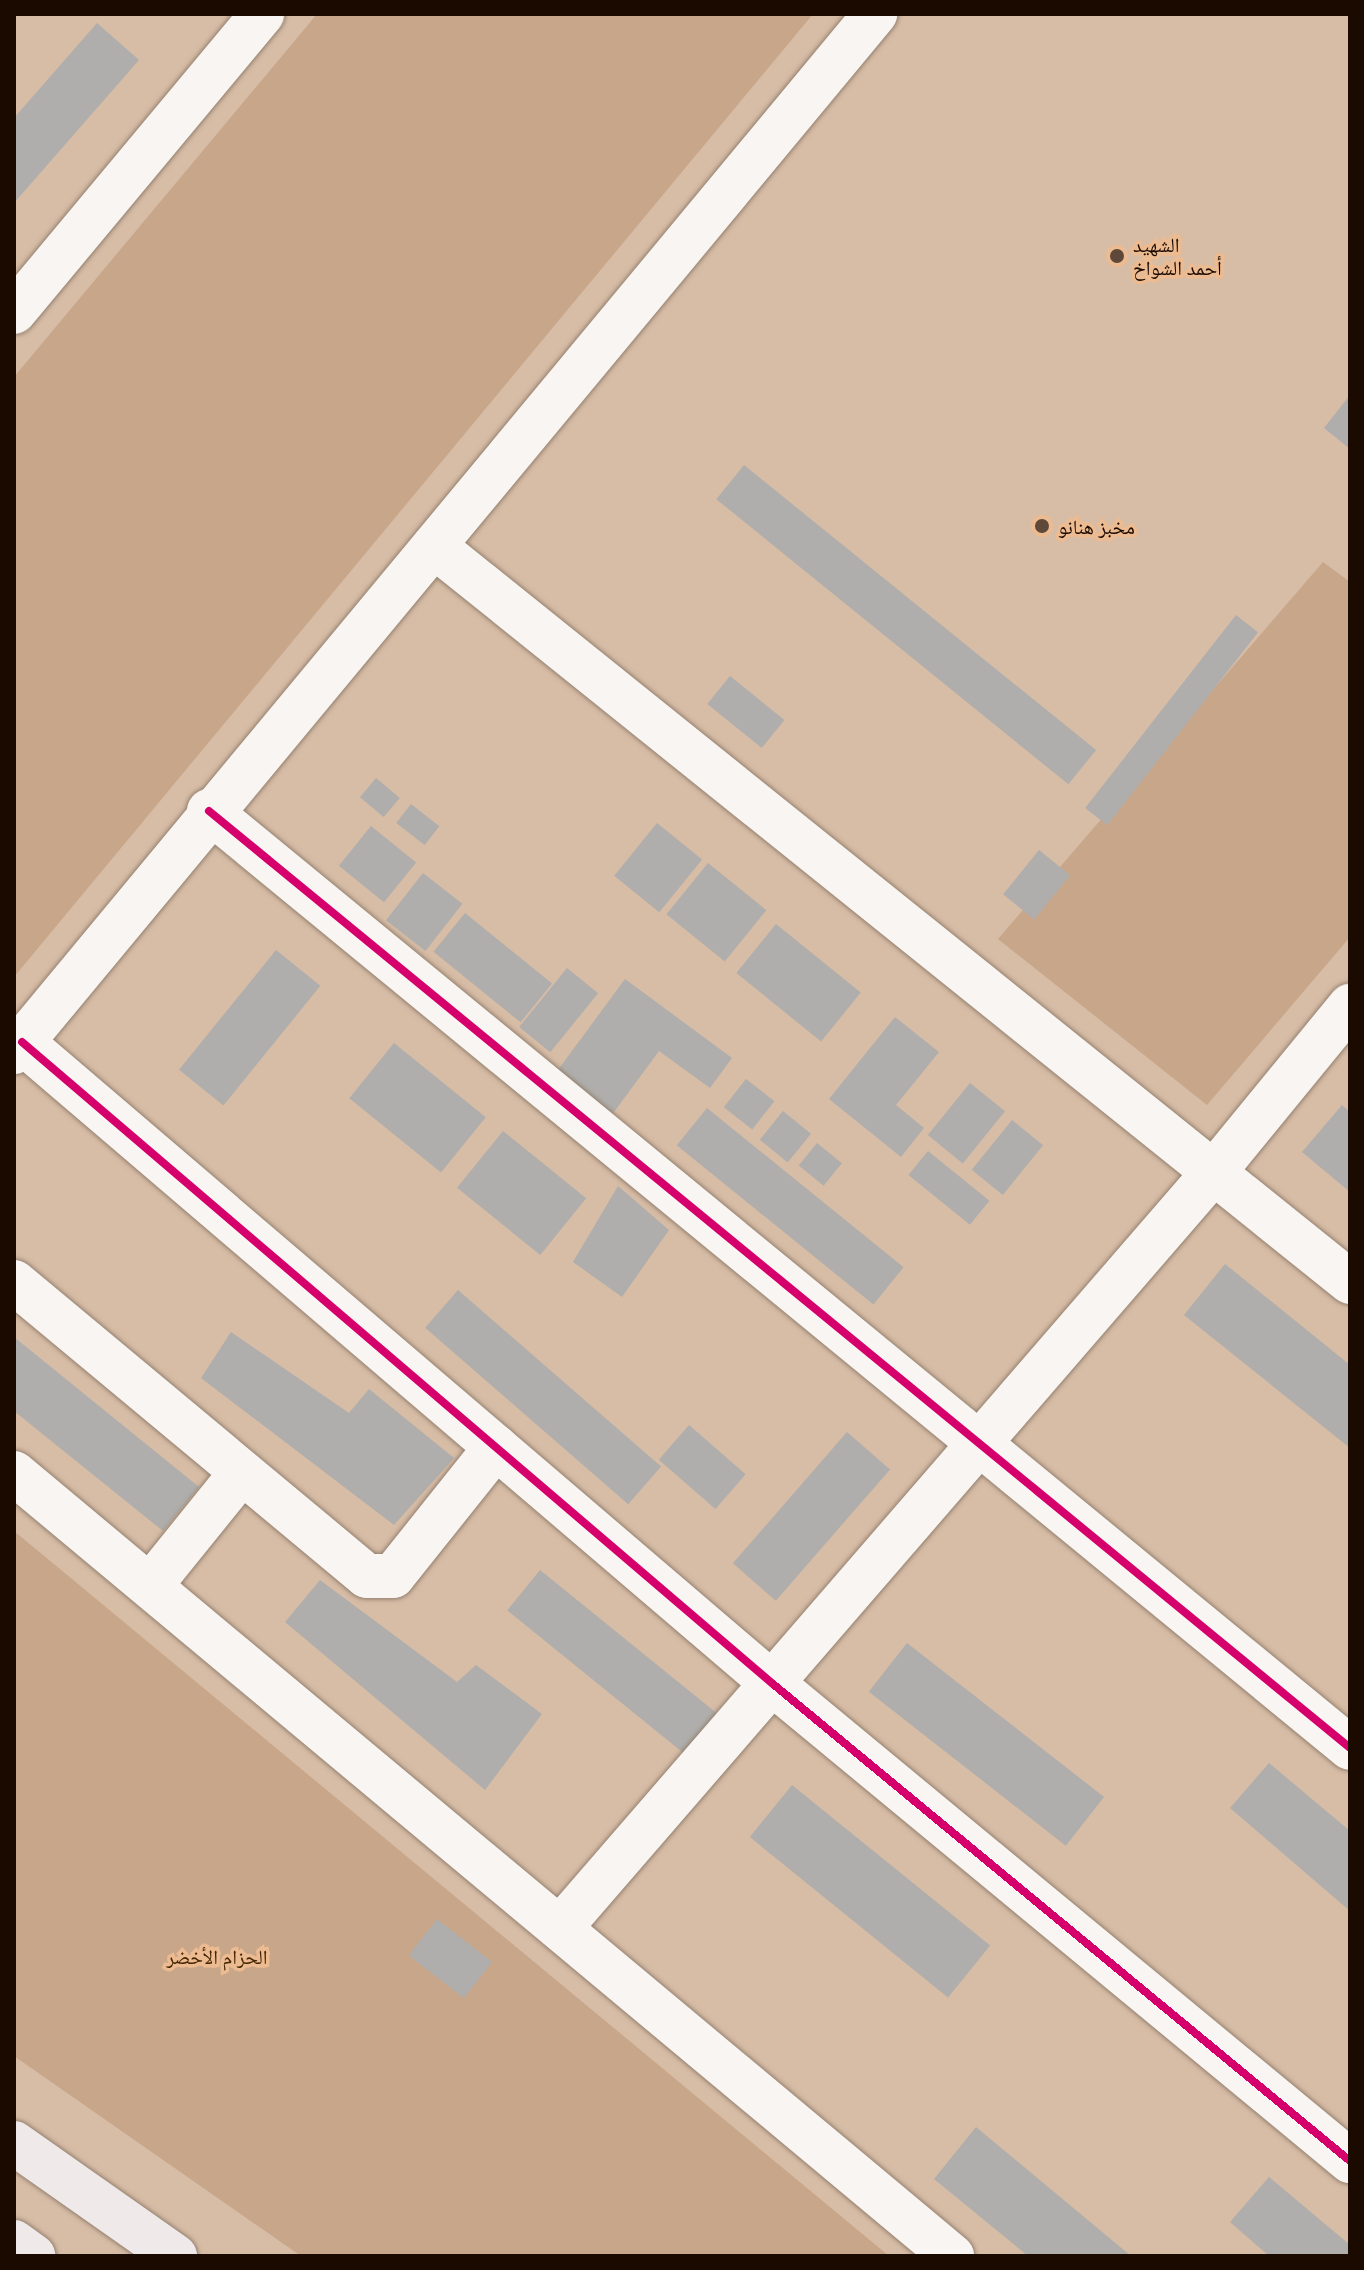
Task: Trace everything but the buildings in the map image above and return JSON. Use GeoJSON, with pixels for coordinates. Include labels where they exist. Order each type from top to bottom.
{"type":"FeatureCollection","features":[{"type":"Feature","properties":{"kind":"main road"},"geometry":{"type":"LineString","coordinates":[[14,2143],[175,2256]]}},
{"type":"Feature","properties":{"kind":"main road"},"geometry":{"type":"LineString","coordinates":[[14,2242],[33,2256]]}},
{"type":"Feature","properties":{"kind":"street"},"geometry":{"type":"LineString","coordinates":[[14,312],[262,14]]}},
{"type":"Feature","properties":{"kind":"street"},"geometry":{"type":"LineString","coordinates":[[875,14],[434,546],[209,811],[18,1047],[496,1447],[773,1684],[1350,2161]]}},
{"type":"Feature","properties":{"kind":"street"},"geometry":{"type":"LineString","coordinates":[[434,546],[1350,1282]]}},
{"type":"Feature","properties":{"kind":"street"},"geometry":{"type":"LineString","coordinates":[[209,811],[978,1439],[1350,1748]]}},
{"type":"Feature","properties":{"kind":"street"},"geometry":{"type":"LineString","coordinates":[[560,1928],[773,1684],[978,1439],[1214,1172],[1350,1006]]}},
{"type":"Feature","properties":{"kind":"street"},"geometry":{"type":"LineString","coordinates":[[14,1282],[367,1576],[393,1576],[496,1447]]}},
{"type":"Feature","properties":{"kind":"street"},"geometry":{"type":"LineString","coordinates":[[150,1586],[242,1472]]}},
{"type":"Feature","properties":{"kind":"street"},"geometry":{"type":"LineString","coordinates":[[14,1473],[952,2256]]}},
{"type":"Feature","properties":{"kind":"green space"},"geometry":{"type":"Polygon","coordinates":[[[317,14],[813,14],[14,977],[14,377],[317,14]]]}},
{"type":"Feature","properties":{"kind":"green space"},"geometry":{"type":"Polygon","coordinates":[[[1323,562],[1350,582],[1350,937],[1207,1105],[998,939],[1323,562]]]}},
{"type":"Feature","properties":{"kind":"green space","name":"الحزام الأخضر"},"geometry":{"type":"Polygon","coordinates":[[[14,1531],[889,2256],[301,2256],[14,2056],[14,1531]]]}},
{"type":"Feature","properties":{"kind":"cycle path"},"geometry":{"type":"LineString","coordinates":[[209,811],[1350,1748]]}},
{"type":"Feature","properties":{"kind":"cycle path"},"geometry":{"type":"LineString","coordinates":[[22,1042],[773,1684],[1350,2161]]}},
{"type":"Feature","properties":{"kind":"place","name":"الشهيد أحمد الشواخ"},"geometry":{"type":"Point","coordinates":[1117,256]}},
{"type":"Feature","properties":{"kind":"place","name":"مخبز هنانو"},"geometry":{"type":"Point","coordinates":[1042,526]}}]}
